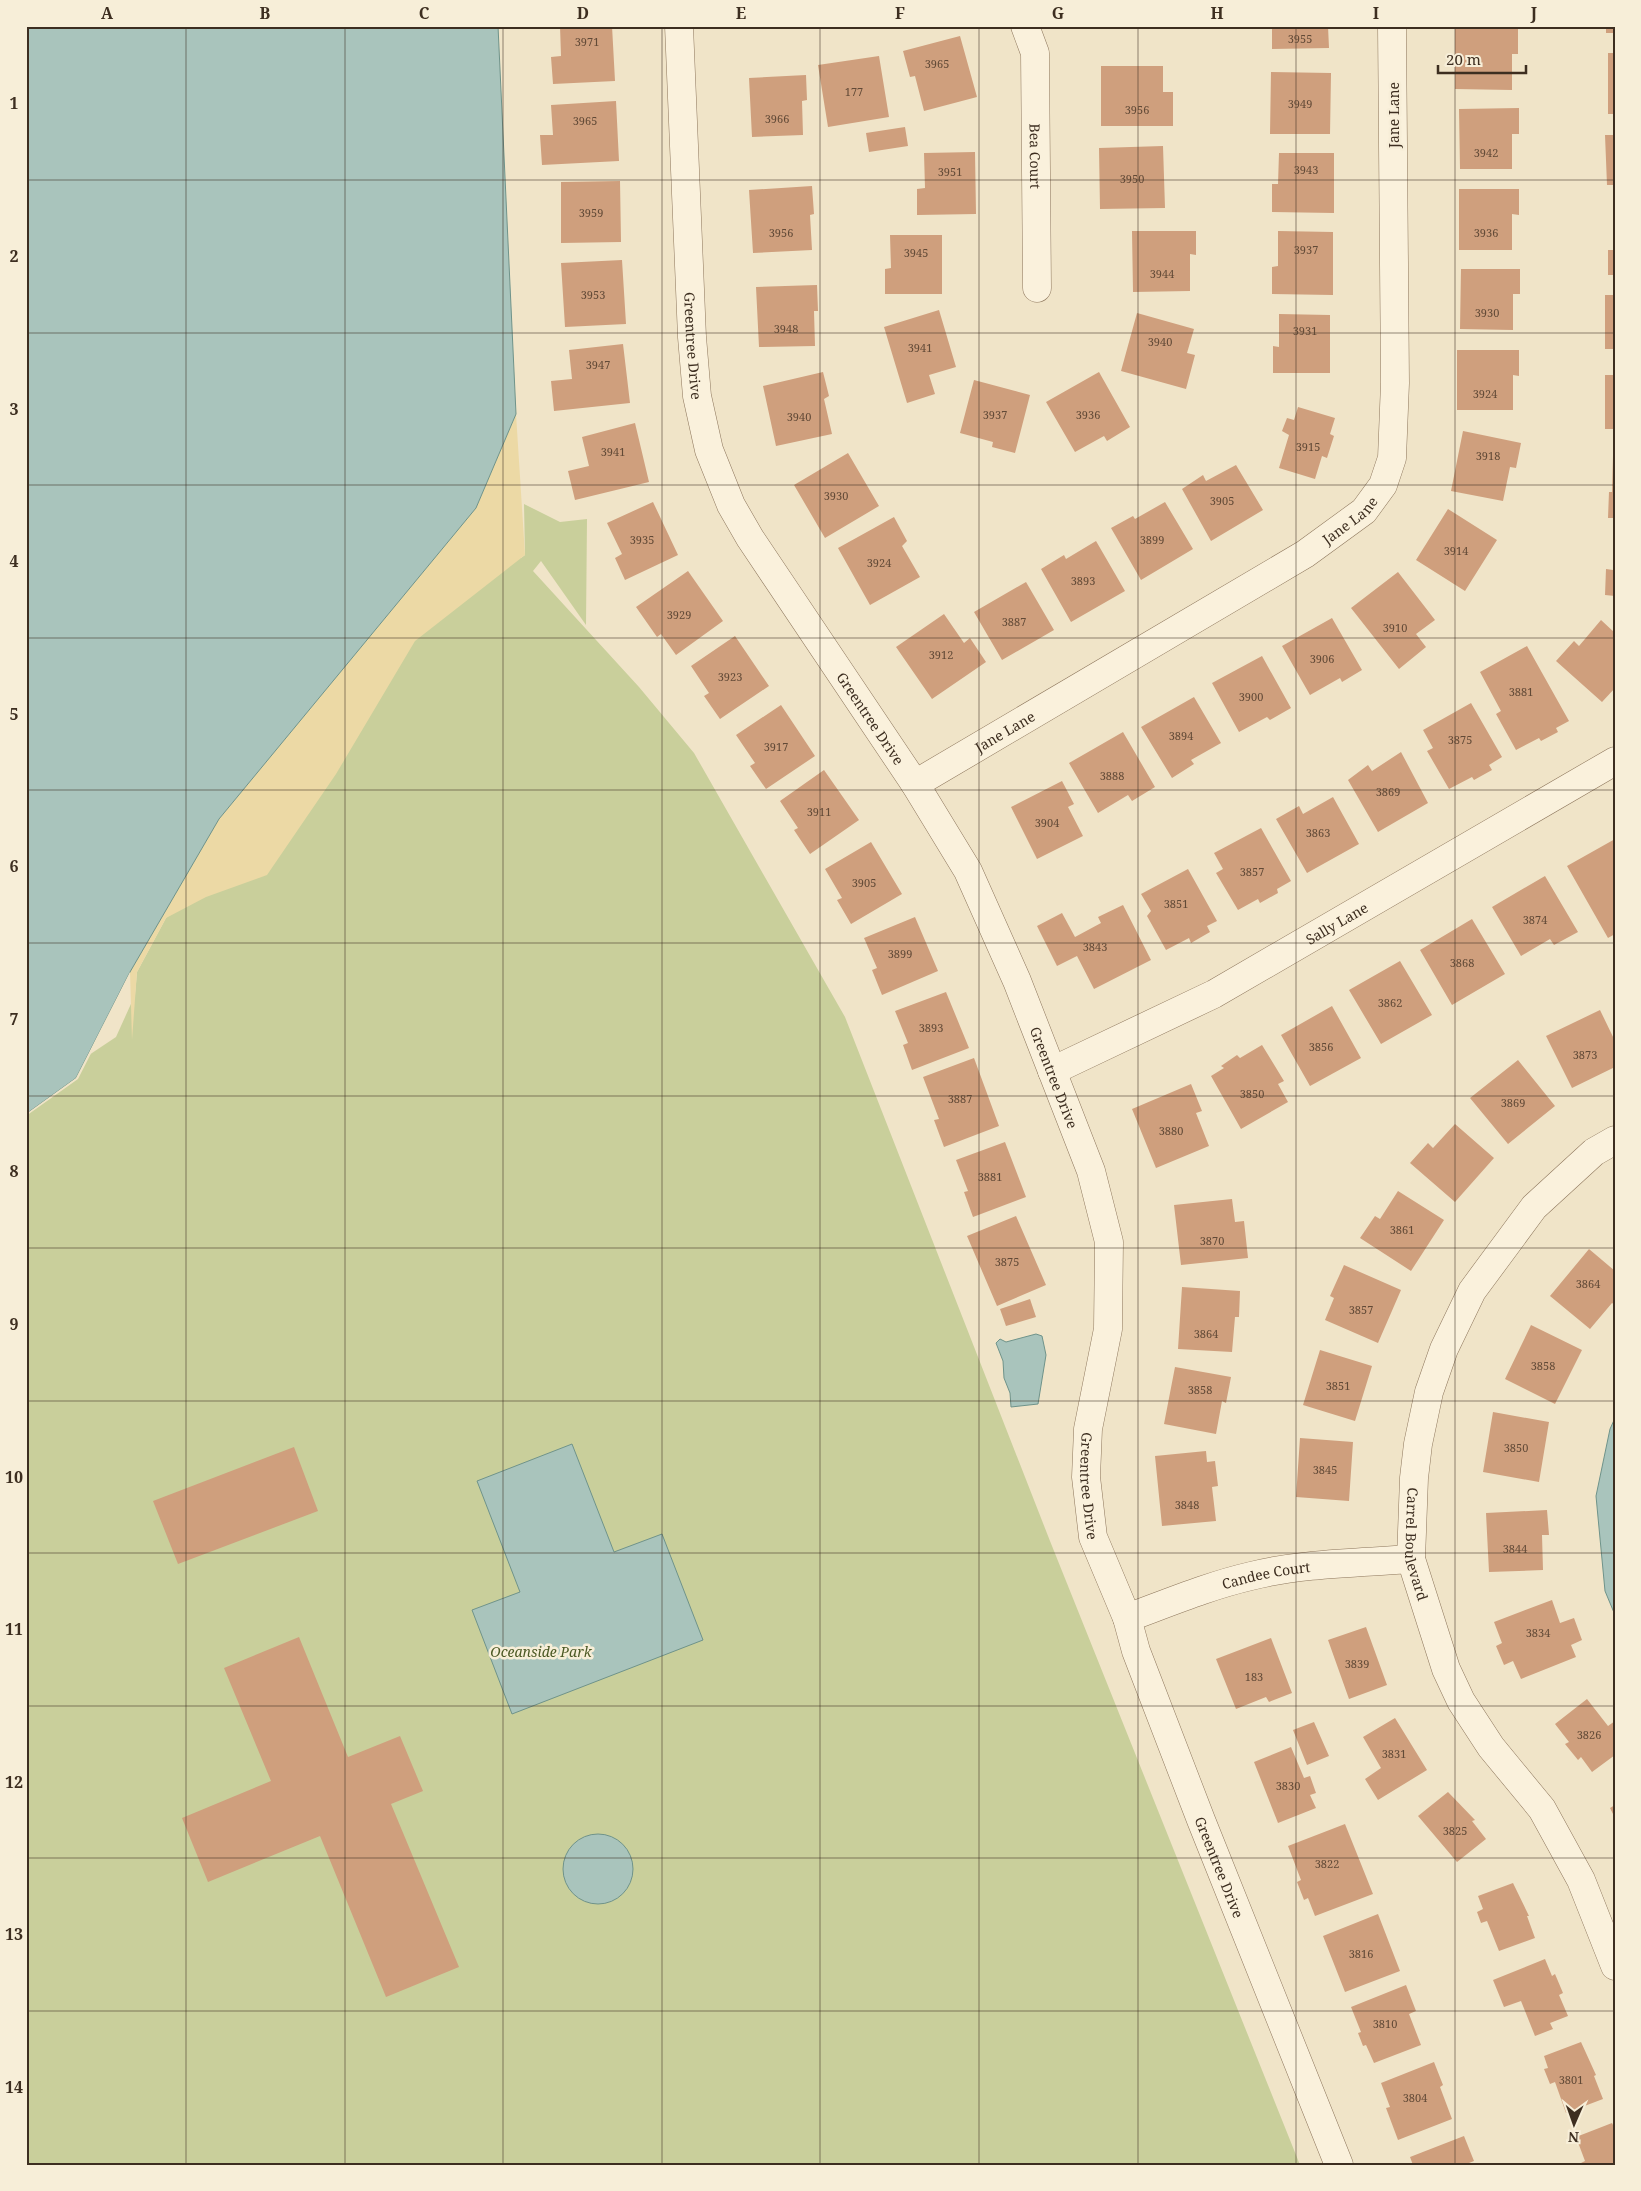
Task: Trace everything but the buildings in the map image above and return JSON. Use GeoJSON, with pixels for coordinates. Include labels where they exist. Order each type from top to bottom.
{"type":"FeatureCollection","features":[{"type":"Feature","properties":{"kind":"street","name":"Greentree Drive"},"geometry":{"type":"LineString","coordinates":[[678,26],[692,337],[697,396],[709,450],[731,505],[750,538],[915,784],[968,871],[1017,980],[1091,1171],[1109,1242],[1108,1329],[1088,1429],[1086,1477],[1093,1537],[1127,1618],[1136,1651],[1339,2165]]}},
{"type":"Feature","properties":{"kind":"street","name":"Bea Court"},"geometry":{"type":"LineString","coordinates":[[1025,26],[1036,53],[1036,288]]}},
{"type":"Feature","properties":{"kind":"street","name":"Jane Lane"},"geometry":{"type":"LineString","coordinates":[[915,784],[1305,554],[1364,511],[1383,485],[1392,458],[1395,383],[1392,26]]}},
{"type":"Feature","properties":{"kind":"street","name":"Sally Lane"},"geometry":{"type":"LineString","coordinates":[[1052,1071],[1214,994],[1615,761]]}},
{"type":"Feature","properties":{"kind":"street","name":"Carrel Boulevard"},"geometry":{"type":"LineString","coordinates":[[1615,1140],[1594,1152],[1534,1207],[1472,1291],[1444,1349],[1432,1383],[1418,1444],[1411,1511],[1411,1559],[1446,1669],[1461,1701],[1491,1747],[1542,1809],[1581,1880],[1615,1966]]}},
{"type":"Feature","properties":{"kind":"street","name":"Candee Court"},"geometry":{"type":"LineString","coordinates":[[1127,1618],[1220,1584],[1284,1569],[1411,1559]]}},
{"type":"Feature","properties":{"kind":"green space","name":"Oceanside Park"},"geometry":{"type":"Polygon","coordinates":[[[524,504],[560,522],[587,519],[586,625],[541,561],[533,571],[639,687],[694,753],[845,1017],[1050,1541],[1300,2165],[26,2165],[26,1097],[116,1037],[135,995],[137,972],[166,918],[476,508],[521,558],[525,555],[524,504]]]}},
{"type":"Feature","properties":{"kind":"sand"},"geometry":{"type":"Polygon","coordinates":[[[516,414],[525,555],[415,641],[336,774],[267,875],[206,897],[166,918],[137,972],[132,1040],[130,972],[219,819],[476,508],[516,414]]]}},
{"type":"Feature","properties":{"kind":"water"},"geometry":{"type":"Polygon","coordinates":[[[26,26],[498,26],[516,414],[476,508],[219,819],[130,972],[76,1078],[26,1114],[26,26]]]}},
{"type":"Feature","properties":{"kind":"water"},"geometry":{"type":"Polygon","coordinates":[[[1036,1334],[1042,1336],[1046,1355],[1038,1404],[1011,1407],[1010,1393],[1004,1378],[1003,1361],[996,1343],[1000,1339],[1006,1342],[1036,1334]]]}},
{"type":"Feature","properties":{"kind":"water"},"geometry":{"type":"Polygon","coordinates":[[[1615,1418],[1615,1615],[1605,1591],[1596,1496],[1610,1429],[1615,1418]]]}},
{"type":"Feature","properties":{"kind":"water"},"geometry":{"type":"Polygon","coordinates":[[[572,1444],[614,1552],[662,1534],[703,1640],[512,1714],[472,1610],[520,1592],[477,1481],[572,1444]]]}},
{"type":"Feature","properties":{"kind":"water"},"geometry":{"type":"Polygon","coordinates":[[[598,1834],[611,1837],[623,1844],[630,1856],[633,1869],[630,1882],[623,1894],[611,1901],[598,1904],[585,1901],[573,1894],[566,1882],[563,1869],[566,1856],[573,1844],[585,1837],[598,1834]]]}},
{"type":"Feature","properties":{"kind":"pier"},"geometry":{"type":"Polygon","coordinates":[[[130,972],[130,977],[78,1079],[26,1116],[26,1114],[76,1078],[130,972]]]}}]}
